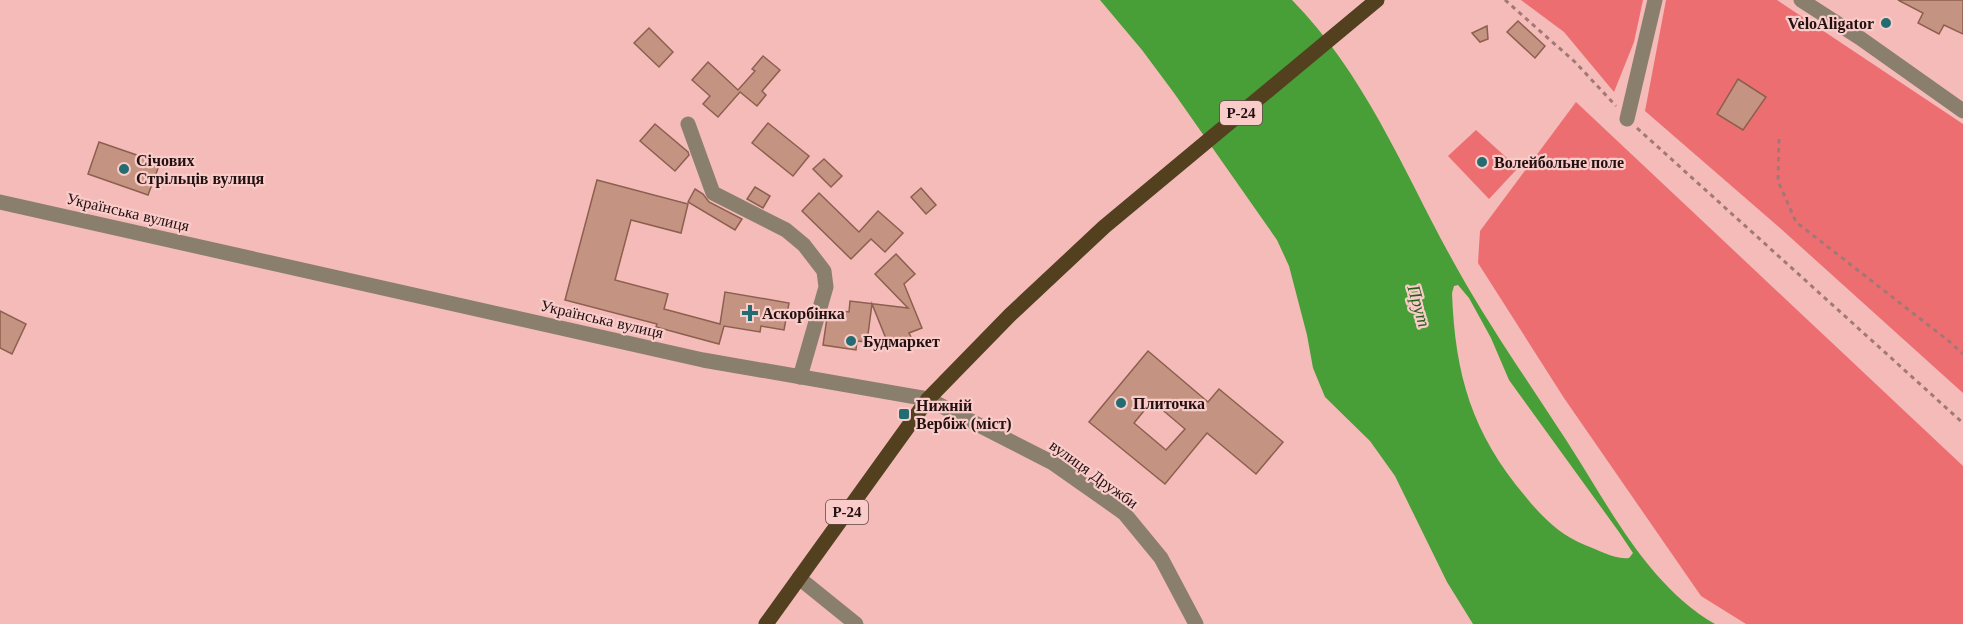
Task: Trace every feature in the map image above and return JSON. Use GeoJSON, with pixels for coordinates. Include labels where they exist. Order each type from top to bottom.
{"type":"FeatureCollection","features":[{"type":"Feature","properties":{"kind":"main road","name":"Р-24"},"geometry":{"type":"LineString","coordinates":[[766,624],[928,399],[1010,315],[1104,227],[1377,0]]}},
{"type":"Feature","properties":{"kind":"street"},"geometry":{"type":"LineString","coordinates":[[1628,119],[1656,0]]}},
{"type":"Feature","properties":{"kind":"street"},"geometry":{"type":"LineString","coordinates":[[1801,0],[1860,38],[1963,111]]}},
{"type":"Feature","properties":{"kind":"street"},"geometry":{"type":"LineString","coordinates":[[688,124],[713,194],[786,230],[804,245],[824,271],[826,287],[800,377]]}},
{"type":"Feature","properties":{"kind":"street","name":"Українська вулиця"},"geometry":{"type":"LineString","coordinates":[[0,203],[692,358],[928,399]]}},
{"type":"Feature","properties":{"kind":"street","name":"вулиця Дружби"},"geometry":{"type":"LineString","coordinates":[[928,399],[1053,463],[1124,513],[1161,558],[1196,624]]}},
{"type":"Feature","properties":{"kind":"street"},"geometry":{"type":"LineString","coordinates":[[799,578],[856,624]]}},
{"type":"Feature","properties":{"kind":"path"},"geometry":{"type":"LineString","coordinates":[[1505,0],[1575,62],[1628,119],[1963,423]]}},
{"type":"Feature","properties":{"kind":"path"},"geometry":{"type":"LineString","coordinates":[[1779,139],[1778,181],[1796,222],[1963,354]]}},
{"type":"Feature","properties":{"kind":"shaded area"},"geometry":{"type":"Polygon","coordinates":[[[1521,0],[1643,0],[1634,42],[1614,92],[1564,32],[1521,0]]]}},
{"type":"Feature","properties":{"kind":"shaded area"},"geometry":{"type":"Polygon","coordinates":[[[1666,0],[1777,0],[1963,124],[1963,393],[1780,228],[1645,111],[1666,0]]]}},
{"type":"Feature","properties":{"kind":"shaded area"},"geometry":{"type":"Polygon","coordinates":[[[1576,102],[1963,466],[1963,624],[1746,624],[1701,596],[1564,398],[1478,263],[1480,231],[1576,102]]]}},
{"type":"Feature","properties":{"kind":"shaded area","name":"Волейбольне поле"},"geometry":{"type":"Polygon","coordinates":[[[1476,130],[1518,168],[1489,199],[1448,156],[1476,130]]]}},
{"type":"Feature","properties":{"kind":"water","name":"Прут"},"geometry":{"type":"Polygon","coordinates":[[[1100,0],[1292,0],[1319,30],[1364,95],[1472,295],[1622,530],[1655,573],[1673,592],[1715,624],[1473,624],[1447,582],[1395,476],[1370,441],[1325,397],[1313,368],[1289,266],[1277,240],[1142,50],[1100,0]],[[1458,285],[1454,286],[1452,293],[1457,350],[1470,402],[1479,426],[1492,449],[1531,504],[1560,531],[1576,541],[1607,554],[1618,558],[1629,558],[1633,553],[1619,532],[1509,380],[1491,338],[1469,298],[1458,285]]]}},
{"type":"Feature","properties":{"kind":"building"},"geometry":{"type":"Polygon","coordinates":[[[1898,0],[1963,0],[1963,34],[1944,25],[1939,34],[1918,23],[1923,13],[1898,0]]]}},
{"type":"Feature","properties":{"kind":"building"},"geometry":{"type":"Polygon","coordinates":[[[1518,21],[1545,46],[1535,58],[1507,32],[1518,21]]]}},
{"type":"Feature","properties":{"kind":"building"},"geometry":{"type":"Polygon","coordinates":[[[1487,26],[1488,39],[1480,42],[1472,33],[1487,26]]]}},
{"type":"Feature","properties":{"kind":"building"},"geometry":{"type":"Polygon","coordinates":[[[649,28],[673,52],[659,67],[634,43],[649,28]]]}},
{"type":"Feature","properties":{"kind":"building"},"geometry":{"type":"Polygon","coordinates":[[[763,56],[780,70],[762,91],[766,95],[757,106],[740,92],[718,117],[703,104],[710,96],[692,80],[708,62],[738,90],[755,71],[752,69],[763,56]]]}},
{"type":"Feature","properties":{"kind":"building"},"geometry":{"type":"Polygon","coordinates":[[[1738,79],[1766,97],[1743,130],[1717,114],[1738,79]]]}},
{"type":"Feature","properties":{"kind":"building"},"geometry":{"type":"Polygon","coordinates":[[[768,123],[809,156],[793,176],[752,143],[768,123]]]}},
{"type":"Feature","properties":{"kind":"building"},"geometry":{"type":"Polygon","coordinates":[[[655,124],[688,152],[689,155],[675,171],[640,141],[655,124]]]}},
{"type":"Feature","properties":{"kind":"building","name":"Січових Стрільців вулиця"},"geometry":{"type":"Polygon","coordinates":[[[99,142],[160,163],[148,195],[88,174],[99,142]]]}},
{"type":"Feature","properties":{"kind":"building"},"geometry":{"type":"Polygon","coordinates":[[[824,159],[842,176],[831,187],[813,169],[824,159]]]}},
{"type":"Feature","properties":{"kind":"building"},"geometry":{"type":"Polygon","coordinates":[[[597,180],[688,204],[681,233],[631,220],[615,280],[668,294],[664,309],[720,324],[725,292],[789,303],[784,330],[761,326],[760,332],[724,326],[719,344],[656,327],[657,324],[565,300],[597,180]]]}},
{"type":"Feature","properties":{"kind":"building"},"geometry":{"type":"Polygon","coordinates":[[[755,187],[770,196],[763,208],[747,199],[755,187]]]}},
{"type":"Feature","properties":{"kind":"building"},"geometry":{"type":"Polygon","coordinates":[[[921,188],[936,205],[926,214],[911,197],[921,188]]]}},
{"type":"Feature","properties":{"kind":"building"},"geometry":{"type":"Polygon","coordinates":[[[695,189],[709,202],[742,219],[735,230],[688,202],[695,189]]]}},
{"type":"Feature","properties":{"kind":"building"},"geometry":{"type":"Polygon","coordinates":[[[819,193],[859,232],[878,211],[903,233],[885,252],[871,239],[851,259],[802,211],[819,193]]]}},
{"type":"Feature","properties":{"kind":"building"},"geometry":{"type":"Polygon","coordinates":[[[896,254],[915,274],[904,284],[922,328],[909,333],[911,337],[889,346],[872,304],[867,342],[857,341],[856,350],[823,345],[827,318],[836,310],[849,312],[850,301],[908,308],[875,274],[896,254]]]}},
{"type":"Feature","properties":{"kind":"building"},"geometry":{"type":"Polygon","coordinates":[[[0,311],[26,324],[12,354],[0,348],[0,311]]]}},
{"type":"Feature","properties":{"kind":"building"},"geometry":{"type":"Polygon","coordinates":[[[1148,351],[1208,402],[1219,389],[1283,442],[1256,474],[1207,433],[1165,484],[1089,422],[1148,351]],[[1152,401],[1134,423],[1166,450],[1185,429],[1152,401]]]}},
{"type":"Feature","properties":{"kind":"place","name":"VeloAligator"},"geometry":{"type":"Point","coordinates":[1886,23]}},
{"type":"Feature","properties":{"kind":"place","name":"Волейбольне поле"},"geometry":{"type":"Point","coordinates":[1482,162]}},
{"type":"Feature","properties":{"kind":"place","name":"Січових Стрільців вулиця"},"geometry":{"type":"Point","coordinates":[124,169]}},
{"type":"Feature","properties":{"kind":"place","name":"Аскорбінка"},"geometry":{"type":"Point","coordinates":[750,313]}},
{"type":"Feature","properties":{"kind":"place","name":"Будмаркет"},"geometry":{"type":"Point","coordinates":[851,341]}},
{"type":"Feature","properties":{"kind":"place","name":"Плиточка"},"geometry":{"type":"Point","coordinates":[1121,403]}},
{"type":"Feature","properties":{"kind":"place","name":"Нижній Вербіж (міст)"},"geometry":{"type":"Point","coordinates":[904,414]}}]}
